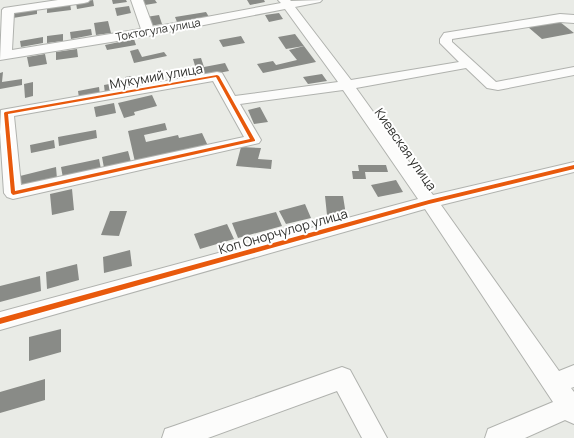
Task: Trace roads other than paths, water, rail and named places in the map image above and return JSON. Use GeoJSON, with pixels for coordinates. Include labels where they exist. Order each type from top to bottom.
{"type":"FeatureCollection","features":[{"type":"Feature","properties":{"kind":"street"},"geometry":{"type":"LineString","coordinates":[[2,55],[8,10],[84,0]]}},
{"type":"Feature","properties":{"kind":"street"},"geometry":{"type":"LineString","coordinates":[[137,0],[148,32]]}},
{"type":"Feature","properties":{"kind":"street","name":"Токтогула улица"},"geometry":{"type":"LineString","coordinates":[[2,55],[148,32],[285,2],[316,0]]}},
{"type":"Feature","properties":{"kind":"street","name":"Киевская улица"},"geometry":{"type":"LineString","coordinates":[[285,2],[347,85],[429,202],[564,380],[572,409]]}},
{"type":"Feature","properties":{"kind":"street"},"geometry":{"type":"LineString","coordinates":[[574,19],[560,18],[448,36],[446,39],[446,44],[487,82],[498,86],[574,71]]}},
{"type":"Feature","properties":{"kind":"street"},"geometry":{"type":"LineString","coordinates":[[232,101],[347,85],[468,64]]}},
{"type":"Feature","properties":{"kind":"street","name":"Мукумий улица"},"geometry":{"type":"LineString","coordinates":[[218,76],[232,101],[253,140],[13,193],[5,151],[6,113],[218,76]]}},
{"type":"Feature","properties":{"kind":"street","name":"Коп Онорчулор улица"},"geometry":{"type":"LineString","coordinates":[[0,321],[429,202],[574,166]]}},
{"type":"Feature","properties":{"kind":"street"},"geometry":{"type":"LineString","coordinates":[[174,438],[342,378],[375,438]]}},
{"type":"Feature","properties":{"kind":"street"},"geometry":{"type":"LineString","coordinates":[[497,438],[572,409]]}}]}
